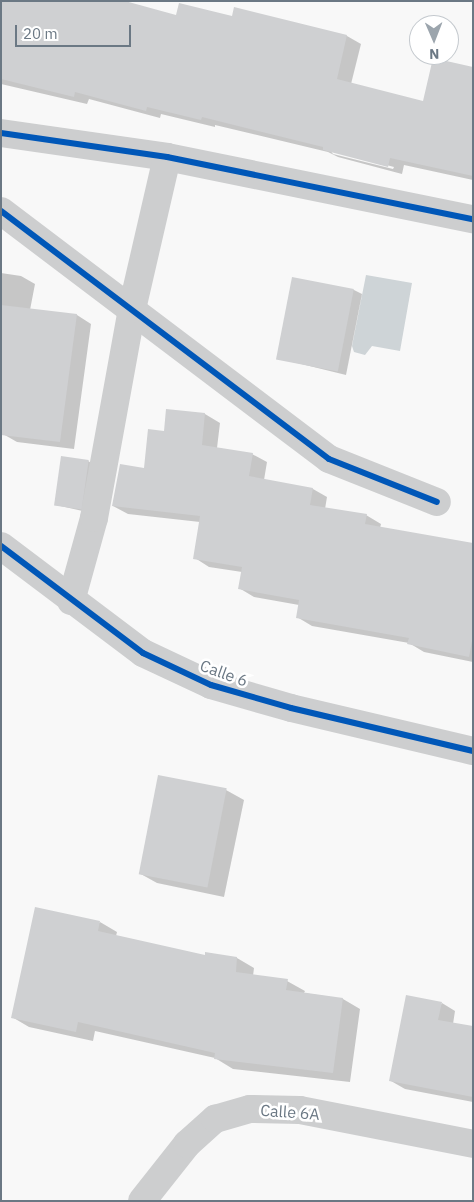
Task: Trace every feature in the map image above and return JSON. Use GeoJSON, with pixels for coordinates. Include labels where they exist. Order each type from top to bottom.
{"type":"FeatureCollection","features":[{"type":"Feature","properties":{"kind":"street"},"geometry":{"type":"LineString","coordinates":[[1,133],[167,157],[473,219]]}},
{"type":"Feature","properties":{"kind":"street"},"geometry":{"type":"LineString","coordinates":[[72,601],[94,518],[132,310],[167,157]]}},
{"type":"Feature","properties":{"kind":"street"},"geometry":{"type":"LineString","coordinates":[[1,211],[329,459],[437,502]]}},
{"type":"Feature","properties":{"kind":"street","name":"Calle 6"},"geometry":{"type":"LineString","coordinates":[[1,546],[143,653],[211,685],[291,708],[473,751]]}},
{"type":"Feature","properties":{"kind":"street","name":"Calle 6A"},"geometry":{"type":"LineString","coordinates":[[142,1201],[187,1144],[215,1119],[250,1109],[300,1110],[473,1144]]}},
{"type":"Feature","properties":{"kind":"shaded area"},"geometry":{"type":"Polygon","coordinates":[[[366,275],[412,283],[400,351],[372,346],[365,355],[354,352],[352,346],[366,275]]]}},
{"type":"Feature","properties":{"kind":"building"},"geometry":{"type":"Polygon","coordinates":[[[1,1],[125,1],[176,15],[179,3],[232,16],[234,7],[347,35],[337,79],[423,101],[431,65],[459,64],[473,67],[473,176],[390,158],[388,167],[323,150],[323,147],[202,117],[201,120],[147,107],[146,111],[75,92],[74,97],[1,79],[1,1]]]}},
{"type":"Feature","properties":{"kind":"building"},"geometry":{"type":"Polygon","coordinates":[[[292,277],[354,289],[338,371],[276,359],[292,277]]]}},
{"type":"Feature","properties":{"kind":"building"},"geometry":{"type":"Polygon","coordinates":[[[1,305],[77,314],[60,442],[1,435],[1,305]]]}},
{"type":"Feature","properties":{"kind":"building"},"geometry":{"type":"Polygon","coordinates":[[[166,409],[205,413],[202,445],[253,453],[249,476],[313,488],[310,505],[367,514],[365,524],[473,543],[473,636],[469,657],[407,644],[409,638],[296,618],[299,600],[238,589],[242,567],[193,559],[200,516],[112,506],[120,464],[144,468],[148,429],[164,431],[166,409]]]}},
{"type":"Feature","properties":{"kind":"building"},"geometry":{"type":"Polygon","coordinates":[[[61,456],[89,460],[82,509],[54,506],[61,456]]]}},
{"type":"Feature","properties":{"kind":"building"},"geometry":{"type":"Polygon","coordinates":[[[158,775],[227,788],[207,888],[139,874],[158,775]]]}},
{"type":"Feature","properties":{"kind":"building"},"geometry":{"type":"Polygon","coordinates":[[[35,907],[100,921],[98,931],[205,955],[205,952],[237,957],[236,972],[288,979],[286,990],[343,998],[333,1073],[214,1059],[215,1053],[78,1022],[76,1032],[11,1018],[35,907]]]}},
{"type":"Feature","properties":{"kind":"building"},"geometry":{"type":"Polygon","coordinates":[[[406,995],[442,1002],[438,1020],[473,1026],[473,1097],[389,1081],[406,995]]]}},
{"type":"Feature","properties":{"kind":"cycle path"},"geometry":{"type":"LineString","coordinates":[[1,133],[167,157],[473,219]]}},
{"type":"Feature","properties":{"kind":"cycle path"},"geometry":{"type":"LineString","coordinates":[[1,211],[329,459],[437,502]]}},
{"type":"Feature","properties":{"kind":"cycle path"},"geometry":{"type":"LineString","coordinates":[[1,546],[143,653],[211,685],[291,708],[473,751]]}}]}
